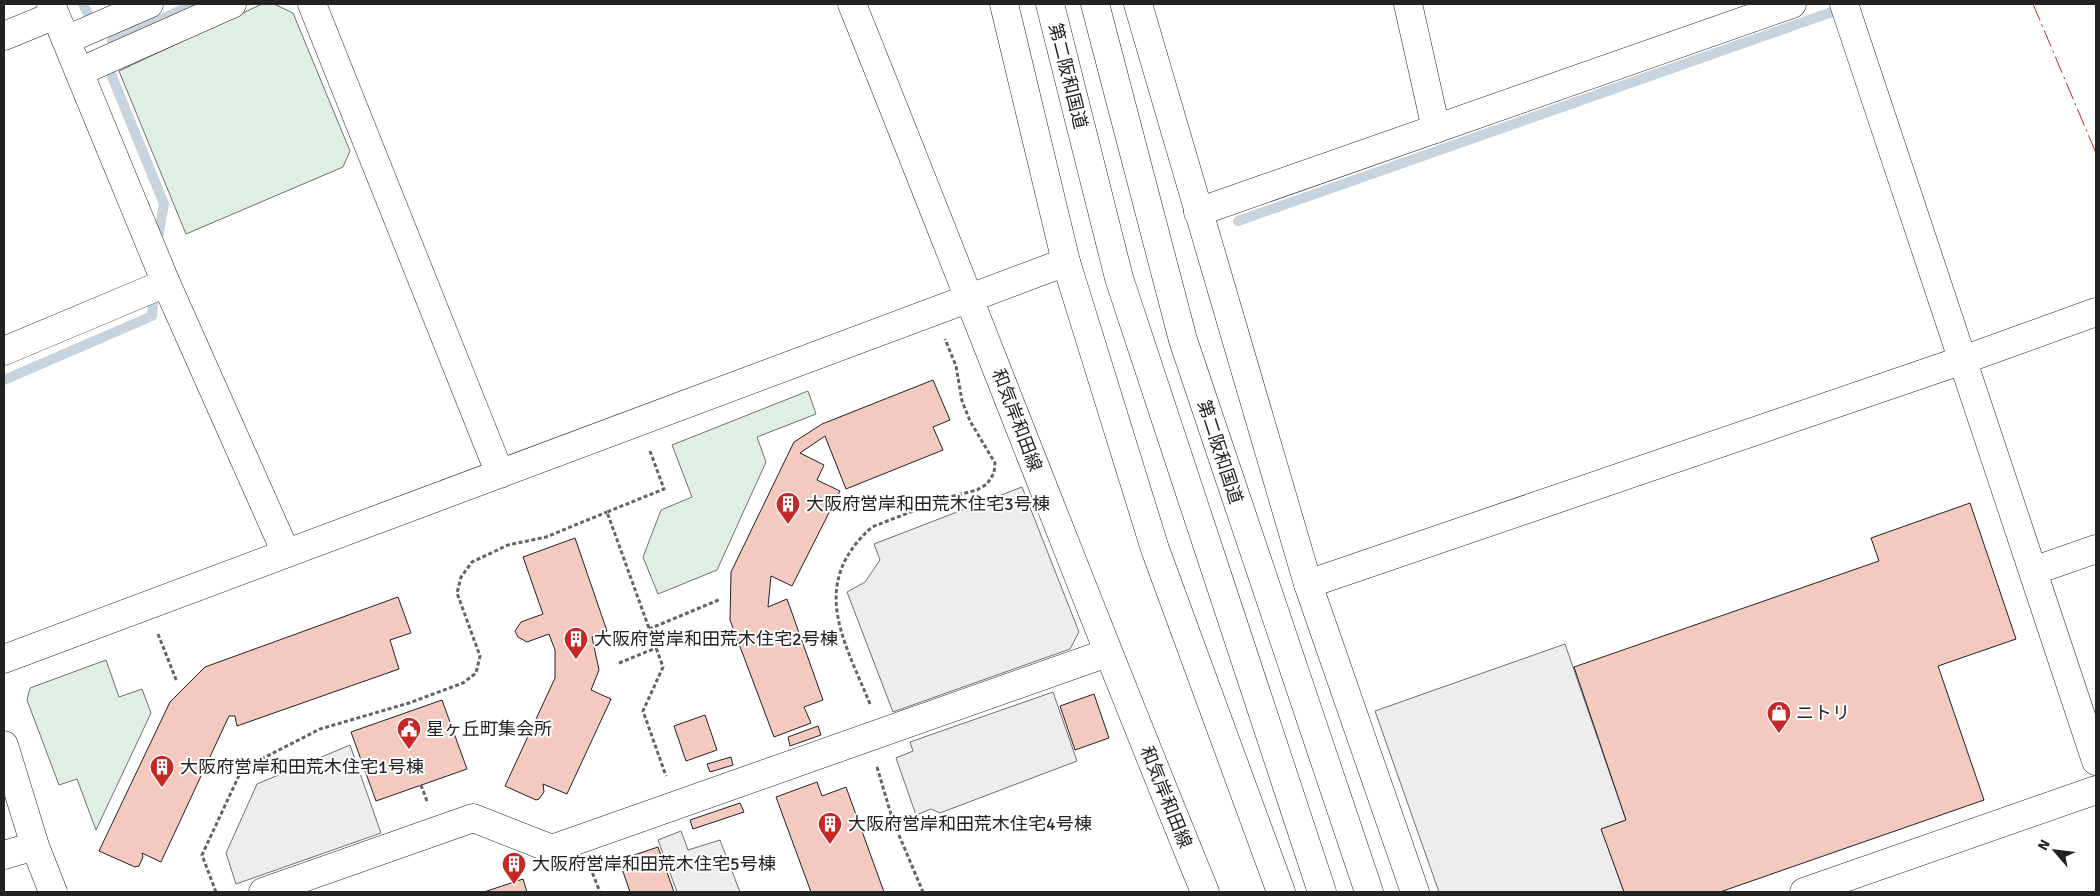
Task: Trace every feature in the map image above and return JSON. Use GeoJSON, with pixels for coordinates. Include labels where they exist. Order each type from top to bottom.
{"type":"FeatureCollection","features":[{"type":"Feature","properties":{"kind":"main road"},"geometry":{"type":"LineString","coordinates":[[66,40],[148,4]]}},
{"type":"Feature","properties":{"kind":"main road"},"geometry":{"type":"LineString","coordinates":[[78,72],[232,4]]}},
{"type":"Feature","properties":{"kind":"main road"},"geometry":{"type":"LineString","coordinates":[[312,4],[500,474]]}},
{"type":"Feature","properties":{"kind":"main road","name":"和気岸和田線"},"geometry":{"type":"LineString","coordinates":[[852,4],[970,298],[1107,653],[1204,892]]}},
{"type":"Feature","properties":{"kind":"main road"},"geometry":{"type":"LineString","coordinates":[[1004,4],[1066,262],[1155,550],[1281,892]]}},
{"type":"Feature","properties":{"kind":"main road","name":"第二阪和国道"},"geometry":{"type":"LineString","coordinates":[[1050,4],[1119,278],[1321,888]]}},
{"type":"Feature","properties":{"kind":"main road","name":"第二阪和国道"},"geometry":{"type":"LineString","coordinates":[[1095,4],[1183,340],[1365,880]]}},
{"type":"Feature","properties":{"kind":"main road"},"geometry":{"type":"LineString","coordinates":[[1138,4],[1308,584],[1415,892]]}},
{"type":"Feature","properties":{"kind":"main road"},"geometry":{"type":"LineString","coordinates":[[1408,4],[1436,129]]}},
{"type":"Feature","properties":{"kind":"main road"},"geometry":{"type":"LineString","coordinates":[[1198,212],[1792,4]]}},
{"type":"Feature","properties":{"kind":"main road"},"geometry":{"type":"LineString","coordinates":[[1844,4],[2096,761]]}},
{"type":"Feature","properties":{"kind":"main road"},"geometry":{"type":"LineString","coordinates":[[4,36],[53,10],[166,283],[286,553]]}},
{"type":"Feature","properties":{"kind":"main road"},"geometry":{"type":"LineString","coordinates":[[4,659],[1066,262]]}},
{"type":"Feature","properties":{"kind":"main road"},"geometry":{"type":"LineString","coordinates":[[4,351],[166,283]]}},
{"type":"Feature","properties":{"kind":"main road"},"geometry":{"type":"LineString","coordinates":[[1308,584],[1963,360],[2096,312]]}},
{"type":"Feature","properties":{"kind":"main road"},"geometry":{"type":"LineString","coordinates":[[2033,571],[2096,550]]}},
{"type":"Feature","properties":{"kind":"main road"},"geometry":{"type":"LineString","coordinates":[[263,892],[473,818],[552,849],[1107,653]]}},
{"type":"Feature","properties":{"kind":"main road"},"geometry":{"type":"LineString","coordinates":[[4,745],[35,846],[53,892]]}},
{"type":"Feature","properties":{"kind":"main road"},"geometry":{"type":"LineString","coordinates":[[1804,892],[2096,790]]}},
{"type":"Feature","properties":{"kind":"main road"},"geometry":{"type":"LineString","coordinates":[[4,855],[35,846]]}},
{"type":"Feature","properties":{"kind":"path"},"geometry":{"type":"LineString","coordinates":[[924,892],[893,821],[881,785],[876,735],[840,628],[835,602],[838,575],[850,554],[872,527],[949,497],[977,490],[987,484],[994,473],[995,463],[970,421],[962,401],[956,366],[932,312]]}},
{"type":"Feature","properties":{"kind":"path"},"geometry":{"type":"LineString","coordinates":[[216,892],[202,855],[242,769],[320,729],[409,703],[463,683],[476,673],[480,656],[457,593],[461,577],[472,562],[508,545],[546,537],[664,489],[640,422]]}},
{"type":"Feature","properties":{"kind":"path"},"geometry":{"type":"LineString","coordinates":[[608,512],[663,667],[643,710],[677,805]]}},
{"type":"Feature","properties":{"kind":"path"},"geometry":{"type":"LineString","coordinates":[[649,629],[721,599]]}},
{"type":"Feature","properties":{"kind":"path"},"geometry":{"type":"LineString","coordinates":[[147,606],[177,682]]}},
{"type":"Feature","properties":{"kind":"path"},"geometry":{"type":"LineString","coordinates":[[619,663],[656,648]]}},
{"type":"Feature","properties":{"kind":"green space"},"geometry":{"type":"Polygon","coordinates":[[[262,4],[274,4],[293,13],[350,151],[343,167],[186,234],[119,71],[262,4]]]}},
{"type":"Feature","properties":{"kind":"green space"},"geometry":{"type":"Polygon","coordinates":[[[808,391],[816,414],[757,437],[766,462],[717,570],[658,594],[643,557],[661,510],[692,497],[672,445],[808,391]]]}},
{"type":"Feature","properties":{"kind":"green space"},"geometry":{"type":"Polygon","coordinates":[[[106,660],[119,697],[142,689],[151,713],[96,830],[77,779],[59,785],[27,700],[30,688],[106,660]]]}},
{"type":"Feature","properties":{"kind":"shaded area"},"geometry":{"type":"Polygon","coordinates":[[[1022,487],[1079,632],[1070,649],[893,712],[847,592],[865,582],[880,560],[874,544],[1022,487]]]}},
{"type":"Feature","properties":{"kind":"shaded area"},"geometry":{"type":"Polygon","coordinates":[[[1565,644],[1626,820],[1602,829],[1624,892],[1439,892],[1375,711],[1565,644]]]}},
{"type":"Feature","properties":{"kind":"shaded area"},"geometry":{"type":"Polygon","coordinates":[[[1053,692],[1077,761],[940,813],[931,809],[916,815],[896,758],[913,751],[910,742],[1053,692]]]}},
{"type":"Feature","properties":{"kind":"shaded area"},"geometry":{"type":"Polygon","coordinates":[[[350,745],[381,833],[236,884],[226,853],[257,784],[350,745]]]}},
{"type":"Feature","properties":{"kind":"shaded area"},"geometry":{"type":"Polygon","coordinates":[[[681,831],[688,850],[720,840],[740,892],[677,892],[658,840],[681,831]]]}},
{"type":"Feature","properties":{"kind":"building","name":"大阪府営岸和田荒木住宅3号棟"},"geometry":{"type":"Polygon","coordinates":[[[933,380],[950,420],[933,427],[943,450],[846,489],[825,436],[800,453],[824,465],[817,480],[840,491],[792,586],[771,576],[768,607],[787,599],[823,700],[804,707],[811,723],[774,737],[730,620],[731,572],[794,442],[822,424],[933,380]]]}},
{"type":"Feature","properties":{"kind":"building","name":"ニトリ"},"geometry":{"type":"Polygon","coordinates":[[[1970,503],[2016,639],[1938,666],[1984,800],[1720,892],[1624,892],[1601,829],[1626,820],[1574,667],[1879,561],[1871,538],[1970,503]]]}},
{"type":"Feature","properties":{"kind":"building","name":"大阪府営岸和田荒木住宅2号棟"},"geometry":{"type":"Polygon","coordinates":[[[575,538],[607,631],[592,637],[599,670],[591,690],[611,699],[567,794],[543,784],[544,792],[536,800],[505,786],[555,678],[555,650],[549,634],[527,642],[518,637],[515,631],[521,622],[543,614],[523,557],[575,538]]]}},
{"type":"Feature","properties":{"kind":"building","name":"大阪府営岸和田荒木住宅1号棟"},"geometry":{"type":"Polygon","coordinates":[[[398,597],[411,633],[390,640],[399,669],[237,726],[235,716],[229,716],[161,862],[142,853],[143,857],[139,866],[135,867],[99,851],[170,702],[205,667],[398,597]]]}},
{"type":"Feature","properties":{"kind":"building"},"geometry":{"type":"Polygon","coordinates":[[[1094,694],[1109,738],[1075,750],[1060,706],[1094,694]]]}},
{"type":"Feature","properties":{"kind":"building","name":"星ヶ丘町集会所"},"geometry":{"type":"Polygon","coordinates":[[[442,700],[467,769],[376,801],[351,732],[442,700]]]}},
{"type":"Feature","properties":{"kind":"building"},"geometry":{"type":"Polygon","coordinates":[[[705,715],[717,750],[686,761],[674,726],[705,715]]]}},
{"type":"Feature","properties":{"kind":"building"},"geometry":{"type":"Polygon","coordinates":[[[818,726],[821,735],[790,746],[788,737],[818,726]]]}},
{"type":"Feature","properties":{"kind":"building"},"geometry":{"type":"Polygon","coordinates":[[[731,757],[733,765],[710,772],[707,764],[731,757]]]}},
{"type":"Feature","properties":{"kind":"building","name":"大阪府営岸和田荒木住宅4号棟"},"geometry":{"type":"Polygon","coordinates":[[[817,782],[822,796],[846,787],[884,892],[811,892],[776,797],[817,782]]]}},
{"type":"Feature","properties":{"kind":"building"},"geometry":{"type":"Polygon","coordinates":[[[740,803],[744,812],[693,829],[690,820],[740,803]]]}},
{"type":"Feature","properties":{"kind":"building"},"geometry":{"type":"Polygon","coordinates":[[[658,847],[674,892],[630,892],[619,860],[658,847]]]}},
{"type":"Feature","properties":{"kind":"building","name":"大阪府営岸和田荒木住宅5号棟"},"geometry":{"type":"Polygon","coordinates":[[[523,879],[527,892],[484,892],[523,879]]]}},
{"type":"Feature","properties":{"kind":"waterway"},"geometry":{"type":"LineString","coordinates":[[83,4],[88,14]]}},
{"type":"Feature","properties":{"kind":"waterway"},"geometry":{"type":"LineString","coordinates":[[112,41],[195,4]]}},
{"type":"Feature","properties":{"kind":"waterway"},"geometry":{"type":"LineString","coordinates":[[1238,221],[1832,12]]}},
{"type":"Feature","properties":{"kind":"waterway"},"geometry":{"type":"LineString","coordinates":[[111,74],[164,204],[157,244]]}},
{"type":"Feature","properties":{"kind":"waterway"},"geometry":{"type":"LineString","coordinates":[[4,380],[152,316],[154,291]]}},
{"type":"Feature","properties":{"kind":"power"},"geometry":{"type":"LineString","coordinates":[[2033,4],[2096,153]]}},
{"type":"Feature","properties":{"kind":"place","name":"大阪府営岸和田荒木住宅3号棟"},"geometry":{"type":"Point","coordinates":[788,525]}},
{"type":"Feature","properties":{"kind":"place","name":"大阪府営岸和田荒木住宅2号棟"},"geometry":{"type":"Point","coordinates":[576,660]}},
{"type":"Feature","properties":{"kind":"place","name":"ニトリ"},"geometry":{"type":"Point","coordinates":[1779,734]}},
{"type":"Feature","properties":{"kind":"place","name":"星ヶ丘町集会所"},"geometry":{"type":"Point","coordinates":[409,750]}},
{"type":"Feature","properties":{"kind":"place","name":"大阪府営岸和田荒木住宅1号棟"},"geometry":{"type":"Point","coordinates":[162,788]}},
{"type":"Feature","properties":{"kind":"place","name":"大阪府営岸和田荒木住宅4号棟"},"geometry":{"type":"Point","coordinates":[830,845]}},
{"type":"Feature","properties":{"kind":"place","name":"大阪府営岸和田荒木住宅5号棟"},"geometry":{"type":"Point","coordinates":[514,885]}}]}
